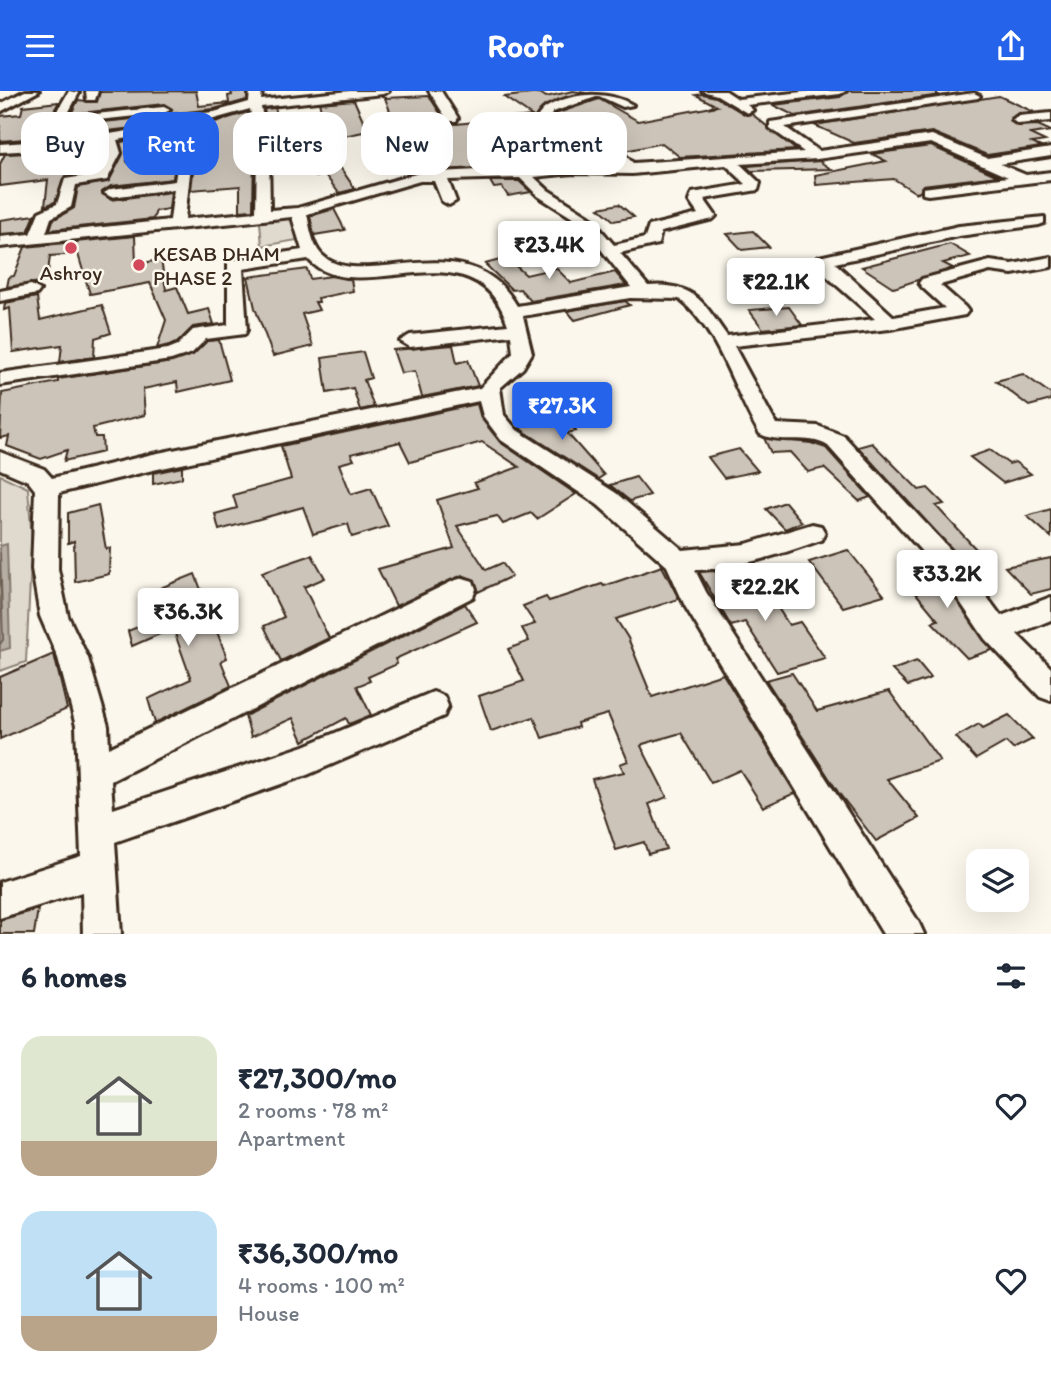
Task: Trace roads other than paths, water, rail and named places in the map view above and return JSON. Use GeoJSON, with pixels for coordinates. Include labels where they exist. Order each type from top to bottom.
{"type":"FeatureCollection","features":[{"type":"Feature","properties":{"kind":"street"},"geometry":{"type":"LineString","coordinates":[[0,110],[33,91]]}},
{"type":"Feature","properties":{"kind":"street"},"geometry":{"type":"LineString","coordinates":[[109,115],[255,98],[362,96],[383,91]]}},
{"type":"Feature","properties":{"kind":"street"},"geometry":{"type":"LineString","coordinates":[[435,91],[448,112]]}},
{"type":"Feature","properties":{"kind":"street"},"geometry":{"type":"LineString","coordinates":[[708,91],[720,92],[817,155]]}},
{"type":"Feature","properties":{"kind":"street"},"geometry":{"type":"LineString","coordinates":[[735,103],[840,91]]}},
{"type":"Feature","properties":{"kind":"street"},"geometry":{"type":"LineString","coordinates":[[765,120],[861,113],[975,98],[962,91]]}},
{"type":"Feature","properties":{"kind":"street"},"geometry":{"type":"LineString","coordinates":[[548,112],[601,92],[627,104]]}},
{"type":"Feature","properties":{"kind":"street"},"geometry":{"type":"LineString","coordinates":[[62,112],[72,94],[92,94]]}},
{"type":"Feature","properties":{"kind":"street"},"geometry":{"type":"LineString","coordinates":[[37,238],[44,215],[64,207],[70,183],[102,177],[114,153],[110,137],[141,132],[146,123],[214,115],[255,98]]}},
{"type":"Feature","properties":{"kind":"street"},"geometry":{"type":"LineString","coordinates":[[255,98],[263,152],[263,216]]}},
{"type":"Feature","properties":{"kind":"street"},"geometry":{"type":"LineString","coordinates":[[861,113],[887,123]]}},
{"type":"Feature","properties":{"kind":"street"},"geometry":{"type":"LineString","coordinates":[[1018,120],[1051,117]]}},
{"type":"Feature","properties":{"kind":"street"},"geometry":{"type":"LineString","coordinates":[[899,129],[925,140]]}},
{"type":"Feature","properties":{"kind":"street"},"geometry":{"type":"LineString","coordinates":[[627,170],[817,155],[925,140],[943,142],[1026,180]]}},
{"type":"Feature","properties":{"kind":"street"},"geometry":{"type":"LineString","coordinates":[[0,148],[21,146]]}},
{"type":"Feature","properties":{"kind":"street"},"geometry":{"type":"LineString","coordinates":[[986,162],[1051,152]]}},
{"type":"Feature","properties":{"kind":"street"},"geometry":{"type":"LineString","coordinates":[[612,250],[652,241],[654,229],[708,216],[696,201],[696,197],[753,187],[731,163]]}},
{"type":"Feature","properties":{"kind":"street"},"geometry":{"type":"LineString","coordinates":[[627,165],[632,170]]}},
{"type":"Feature","properties":{"kind":"street"},"geometry":{"type":"LineString","coordinates":[[177,225],[183,175]]}},
{"type":"Feature","properties":{"kind":"street"},"geometry":{"type":"LineString","coordinates":[[0,242],[299,212],[419,177],[439,175],[449,201]]}},
{"type":"Feature","properties":{"kind":"street"},"geometry":{"type":"LineString","coordinates":[[524,175],[543,194],[584,219],[643,291]]}},
{"type":"Feature","properties":{"kind":"street"},"geometry":{"type":"LineString","coordinates":[[928,191],[1051,176]]}},
{"type":"Feature","properties":{"kind":"street"},"geometry":{"type":"LineString","coordinates":[[111,193],[182,184]]}},
{"type":"Feature","properties":{"kind":"street"},"geometry":{"type":"LineString","coordinates":[[299,212],[306,242],[312,253],[326,265],[349,270],[437,267],[466,272],[488,281],[508,300],[525,349],[522,361],[490,386],[494,415],[509,435],[607,499],[677,560],[695,598],[905,934]]}},
{"type":"Feature","properties":{"kind":"street"},"geometry":{"type":"LineString","coordinates":[[890,323],[836,277],[824,264],[825,260],[959,231],[1039,220]]}},
{"type":"Feature","properties":{"kind":"street"},"geometry":{"type":"LineString","coordinates":[[0,379],[171,354],[186,349],[200,334],[238,330],[234,265],[312,253]]}},
{"type":"Feature","properties":{"kind":"street"},"geometry":{"type":"LineString","coordinates":[[722,342],[890,323],[959,311],[928,283],[989,266],[1012,269],[1051,262]]}},
{"type":"Feature","properties":{"kind":"street"},"geometry":{"type":"LineString","coordinates":[[0,296],[31,289]]}},
{"type":"Feature","properties":{"kind":"street"},"geometry":{"type":"LineString","coordinates":[[410,341],[643,291],[670,289],[687,295],[722,342],[768,429],[779,433],[818,430],[836,441],[949,565],[995,631],[1051,688]]}},
{"type":"Feature","properties":{"kind":"street"},"geometry":{"type":"LineString","coordinates":[[47,488],[490,392]]}},
{"type":"Feature","properties":{"kind":"street"},"geometry":{"type":"LineString","coordinates":[[0,460],[36,475],[47,488],[49,511],[45,569],[54,616],[73,658],[92,726],[96,869],[102,934]]}},
{"type":"Feature","properties":{"kind":"street"},"geometry":{"type":"LineString","coordinates":[[677,560],[712,561],[752,555],[812,533]]}},
{"type":"Feature","properties":{"kind":"street"},"geometry":{"type":"LineString","coordinates":[[93,773],[463,589]]}},
{"type":"Feature","properties":{"kind":"street"},"geometry":{"type":"LineString","coordinates":[[995,631],[1051,608]]}},
{"type":"Feature","properties":{"kind":"street"},"geometry":{"type":"LineString","coordinates":[[95,832],[307,760],[433,706]]}},
{"type":"Feature","properties":{"kind":"street"},"geometry":{"type":"LineString","coordinates":[[0,900],[96,869]]}},
{"type":"Feature","properties":{"kind":"water"},"geometry":{"type":"Polygon","coordinates":[[[7,544],[10,648],[0,651],[0,546],[7,544]]]}},
{"type":"Feature","properties":{"kind":"waterway"},"geometry":{"type":"LineString","coordinates":[[0,103],[22,91]]}},
{"type":"Feature","properties":{"kind":"place","name":"Ashroy"},"geometry":{"type":"Point","coordinates":[71,248]}},
{"type":"Feature","properties":{"kind":"place","name":"KESAB DHAM PHASE 2"},"geometry":{"type":"Point","coordinates":[139,265]}}]}
